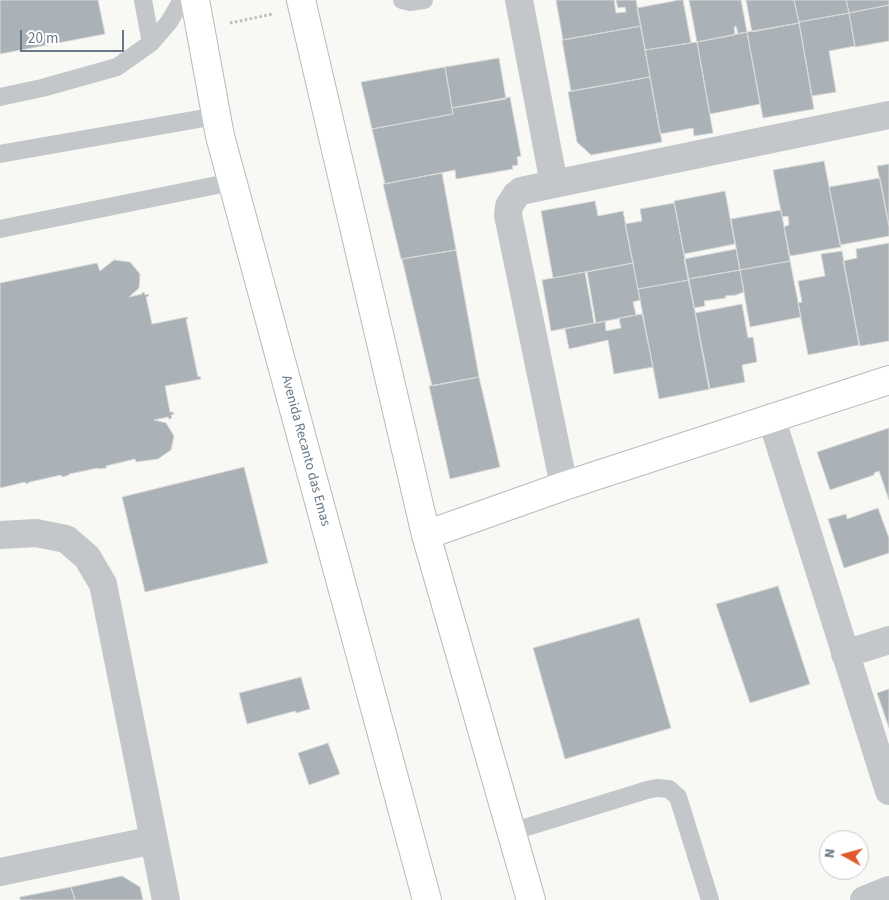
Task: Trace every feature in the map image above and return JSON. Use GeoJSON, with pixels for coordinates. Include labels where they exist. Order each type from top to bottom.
{"type":"FeatureCollection","features":[{"type":"Feature","properties":{"kind":"main road","name":"Avenida Recanto das Emas"},"geometry":{"type":"LineString","coordinates":[[194,0],[216,116],[232,182],[427,900]]}},
{"type":"Feature","properties":{"kind":"main road"},"geometry":{"type":"LineString","coordinates":[[302,4],[426,535],[531,900]]}},
{"type":"Feature","properties":{"kind":"main road"},"geometry":{"type":"LineString","coordinates":[[426,535],[564,486],[889,380]]}},
{"type":"Feature","properties":{"kind":"street"},"geometry":{"type":"LineString","coordinates":[[519,0],[554,184]]}},
{"type":"Feature","properties":{"kind":"street"},"geometry":{"type":"LineString","coordinates":[[564,486],[508,215],[509,206],[516,195],[521,191],[889,115]]}},
{"type":"Feature","properties":{"kind":"street"},"geometry":{"type":"LineString","coordinates":[[771,417],[844,654],[889,791]]}},
{"type":"Feature","properties":{"kind":"street"},"geometry":{"type":"LineString","coordinates":[[0,535],[36,532],[66,538],[87,557],[103,584],[166,900]]}},
{"type":"Feature","properties":{"kind":"street"},"geometry":{"type":"LineString","coordinates":[[844,654],[889,640]]}},
{"type":"Feature","properties":{"kind":"street"},"geometry":{"type":"LineString","coordinates":[[0,872],[154,840]]}},
{"type":"Feature","properties":{"kind":"street"},"geometry":{"type":"LineString","coordinates":[[864,900],[889,890]]}},
{"type":"Feature","properties":{"kind":"lane"},"geometry":{"type":"LineString","coordinates":[[144,0],[151,43]]}},
{"type":"Feature","properties":{"kind":"lane"},"geometry":{"type":"LineString","coordinates":[[0,97],[42,88],[117,67],[151,43],[169,22],[182,0]]}},
{"type":"Feature","properties":{"kind":"lane"},"geometry":{"type":"LineString","coordinates":[[402,0],[410,2],[424,0]]}},
{"type":"Feature","properties":{"kind":"lane"},"geometry":{"type":"LineString","coordinates":[[0,154],[216,116]]}},
{"type":"Feature","properties":{"kind":"lane"},"geometry":{"type":"LineString","coordinates":[[0,229],[232,182]]}},
{"type":"Feature","properties":{"kind":"lane"},"geometry":{"type":"LineString","coordinates":[[511,832],[647,790],[657,788],[669,789],[678,797],[710,900]]}},
{"type":"Feature","properties":{"kind":"path"},"geometry":{"type":"LineString","coordinates":[[200,29],[302,4]]}},
{"type":"Feature","properties":{"kind":"building"},"geometry":{"type":"Polygon","coordinates":[[[0,0],[98,0],[105,34],[0,54],[0,0]]]}},
{"type":"Feature","properties":{"kind":"building"},"geometry":{"type":"Polygon","coordinates":[[[556,0],[614,0],[616,13],[626,12],[625,7],[618,8],[616,0],[636,0],[641,26],[563,40],[556,0]]]}},
{"type":"Feature","properties":{"kind":"building"},"geometry":{"type":"Polygon","coordinates":[[[683,0],[691,43],[645,50],[637,8],[683,0]]]}},
{"type":"Feature","properties":{"kind":"building"},"geometry":{"type":"Polygon","coordinates":[[[689,0],[741,0],[747,32],[738,34],[736,26],[734,27],[735,35],[697,42],[689,0]]]}},
{"type":"Feature","properties":{"kind":"building"},"geometry":{"type":"Polygon","coordinates":[[[746,0],[794,0],[799,23],[752,32],[746,0]]]}},
{"type":"Feature","properties":{"kind":"building"},"geometry":{"type":"Polygon","coordinates":[[[794,0],[846,0],[849,13],[799,22],[794,0]]]}},
{"type":"Feature","properties":{"kind":"building"},"geometry":{"type":"Polygon","coordinates":[[[846,0],[889,0],[889,5],[849,13],[846,0]]]}},
{"type":"Feature","properties":{"kind":"building"},"geometry":{"type":"Polygon","coordinates":[[[889,5],[889,41],[855,47],[849,13],[889,5]]]}},
{"type":"Feature","properties":{"kind":"building"},"geometry":{"type":"Polygon","coordinates":[[[849,13],[855,46],[829,51],[836,92],[812,96],[799,22],[849,13]]]}},
{"type":"Feature","properties":{"kind":"building"},"geometry":{"type":"Polygon","coordinates":[[[799,23],[814,109],[763,118],[747,32],[799,23]]]}},
{"type":"Feature","properties":{"kind":"building"},"geometry":{"type":"Polygon","coordinates":[[[641,26],[650,77],[571,91],[562,40],[641,26]]]}},
{"type":"Feature","properties":{"kind":"building"},"geometry":{"type":"Polygon","coordinates":[[[747,32],[760,104],[710,114],[697,42],[747,32]]]}},
{"type":"Feature","properties":{"kind":"building"},"geometry":{"type":"Polygon","coordinates":[[[697,42],[713,133],[694,136],[693,128],[660,134],[645,50],[697,42]]]}},
{"type":"Feature","properties":{"kind":"building"},"geometry":{"type":"Polygon","coordinates":[[[499,58],[506,99],[452,108],[445,67],[499,58]]]}},
{"type":"Feature","properties":{"kind":"building"},"geometry":{"type":"Polygon","coordinates":[[[445,67],[453,114],[372,129],[361,82],[445,67]]]}},
{"type":"Feature","properties":{"kind":"building"},"geometry":{"type":"Polygon","coordinates":[[[650,77],[662,142],[591,155],[577,142],[568,92],[650,77]]]}},
{"type":"Feature","properties":{"kind":"building"},"geometry":{"type":"Polygon","coordinates":[[[510,97],[521,156],[517,157],[518,165],[512,166],[513,169],[456,179],[455,170],[385,184],[372,129],[453,114],[452,108],[510,97]]]}},
{"type":"Feature","properties":{"kind":"building"},"geometry":{"type":"Polygon","coordinates":[[[824,161],[841,247],[790,256],[784,227],[789,225],[788,216],[782,217],[773,170],[824,161]]]}},
{"type":"Feature","properties":{"kind":"building"},"geometry":{"type":"Polygon","coordinates":[[[889,164],[889,226],[877,166],[889,164]]]}},
{"type":"Feature","properties":{"kind":"building"},"geometry":{"type":"Polygon","coordinates":[[[442,173],[456,250],[401,259],[383,184],[442,173]]]}},
{"type":"Feature","properties":{"kind":"building"},"geometry":{"type":"Polygon","coordinates":[[[880,178],[889,226],[889,236],[840,245],[829,187],[880,178]]]}},
{"type":"Feature","properties":{"kind":"building"},"geometry":{"type":"Polygon","coordinates":[[[725,191],[735,244],[684,254],[674,201],[725,191]]]}},
{"type":"Feature","properties":{"kind":"building"},"geometry":{"type":"Polygon","coordinates":[[[595,201],[598,216],[623,211],[633,263],[553,278],[541,211],[595,201]]]}},
{"type":"Feature","properties":{"kind":"building"},"geometry":{"type":"Polygon","coordinates":[[[674,203],[689,280],[638,289],[625,224],[642,221],[640,209],[674,203]]]}},
{"type":"Feature","properties":{"kind":"building"},"geometry":{"type":"Polygon","coordinates":[[[781,210],[790,261],[740,270],[731,219],[781,210]]]}},
{"type":"Feature","properties":{"kind":"building"},"geometry":{"type":"Polygon","coordinates":[[[889,243],[889,341],[860,346],[843,261],[857,258],[856,249],[889,243]]]}},
{"type":"Feature","properties":{"kind":"building"},"geometry":{"type":"Polygon","coordinates":[[[736,249],[740,270],[688,279],[684,259],[736,249]]]}},
{"type":"Feature","properties":{"kind":"building"},"geometry":{"type":"Polygon","coordinates":[[[456,250],[479,377],[432,386],[402,259],[456,250]]]}},
{"type":"Feature","properties":{"kind":"building"},"geometry":{"type":"Polygon","coordinates":[[[842,251],[859,345],[808,355],[798,303],[802,302],[798,281],[825,276],[821,254],[842,251]]]}},
{"type":"Feature","properties":{"kind":"building"},"geometry":{"type":"Polygon","coordinates":[[[114,260],[130,262],[140,274],[139,288],[129,297],[144,292],[145,295],[148,294],[149,296],[146,297],[152,324],[187,317],[188,319],[186,319],[198,377],[200,376],[201,379],[165,386],[170,412],[174,414],[169,419],[168,417],[154,420],[166,423],[174,436],[171,450],[158,459],[136,462],[135,459],[106,466],[107,468],[98,468],[62,477],[61,475],[26,484],[25,482],[0,488],[0,283],[97,263],[100,271],[114,260]]]}},
{"type":"Feature","properties":{"kind":"building"},"geometry":{"type":"Polygon","coordinates":[[[790,261],[801,317],[750,327],[740,270],[790,261]]]}},
{"type":"Feature","properties":{"kind":"building"},"geometry":{"type":"Polygon","coordinates":[[[633,263],[640,300],[633,302],[636,315],[596,323],[587,272],[633,263]]]}},
{"type":"Feature","properties":{"kind":"building"},"geometry":{"type":"Polygon","coordinates":[[[740,270],[744,292],[733,296],[725,296],[726,298],[704,301],[705,306],[694,308],[688,279],[740,270]]]}},
{"type":"Feature","properties":{"kind":"building"},"geometry":{"type":"Polygon","coordinates":[[[585,272],[594,323],[551,331],[542,280],[585,272]]]}},
{"type":"Feature","properties":{"kind":"building"},"geometry":{"type":"Polygon","coordinates":[[[689,280],[710,389],[659,399],[638,289],[689,280]]]}},
{"type":"Feature","properties":{"kind":"building"},"geometry":{"type":"Polygon","coordinates":[[[742,304],[748,338],[753,337],[757,362],[742,365],[745,382],[709,389],[695,313],[742,304]]]}},
{"type":"Feature","properties":{"kind":"building"},"geometry":{"type":"Polygon","coordinates":[[[642,314],[653,367],[614,374],[608,340],[569,349],[565,329],[605,321],[606,331],[621,328],[619,318],[642,314]]]}},
{"type":"Feature","properties":{"kind":"building"},"geometry":{"type":"Polygon","coordinates":[[[479,377],[500,467],[450,479],[429,386],[479,377]]]}},
{"type":"Feature","properties":{"kind":"building"},"geometry":{"type":"Polygon","coordinates":[[[889,428],[889,500],[879,471],[874,473],[874,475],[830,490],[817,452],[889,428]]]}},
{"type":"Feature","properties":{"kind":"building"},"geometry":{"type":"Polygon","coordinates":[[[244,467],[268,563],[145,592],[122,497],[244,467]]]}},
{"type":"Feature","properties":{"kind":"building"},"geometry":{"type":"Polygon","coordinates":[[[878,508],[889,538],[889,553],[844,568],[828,519],[846,514],[847,519],[878,508]]]}},
{"type":"Feature","properties":{"kind":"building"},"geometry":{"type":"Polygon","coordinates":[[[778,586],[810,684],[750,703],[716,604],[778,586]]]}},
{"type":"Feature","properties":{"kind":"building"},"geometry":{"type":"Polygon","coordinates":[[[639,618],[671,728],[565,759],[533,648],[639,618]]]}},
{"type":"Feature","properties":{"kind":"building"},"geometry":{"type":"Polygon","coordinates":[[[301,677],[310,709],[296,713],[295,711],[247,724],[239,693],[301,677]]]}},
{"type":"Feature","properties":{"kind":"building"},"geometry":{"type":"Polygon","coordinates":[[[889,689],[889,728],[877,693],[889,689]]]}},
{"type":"Feature","properties":{"kind":"building"},"geometry":{"type":"Polygon","coordinates":[[[328,743],[340,774],[309,785],[298,753],[328,743]]]}},
{"type":"Feature","properties":{"kind":"building"},"geometry":{"type":"Polygon","coordinates":[[[122,876],[140,887],[143,900],[75,900],[71,887],[122,876]]]}},
{"type":"Feature","properties":{"kind":"building"},"geometry":{"type":"Polygon","coordinates":[[[71,887],[75,900],[20,900],[20,897],[71,887]]]}}]}
